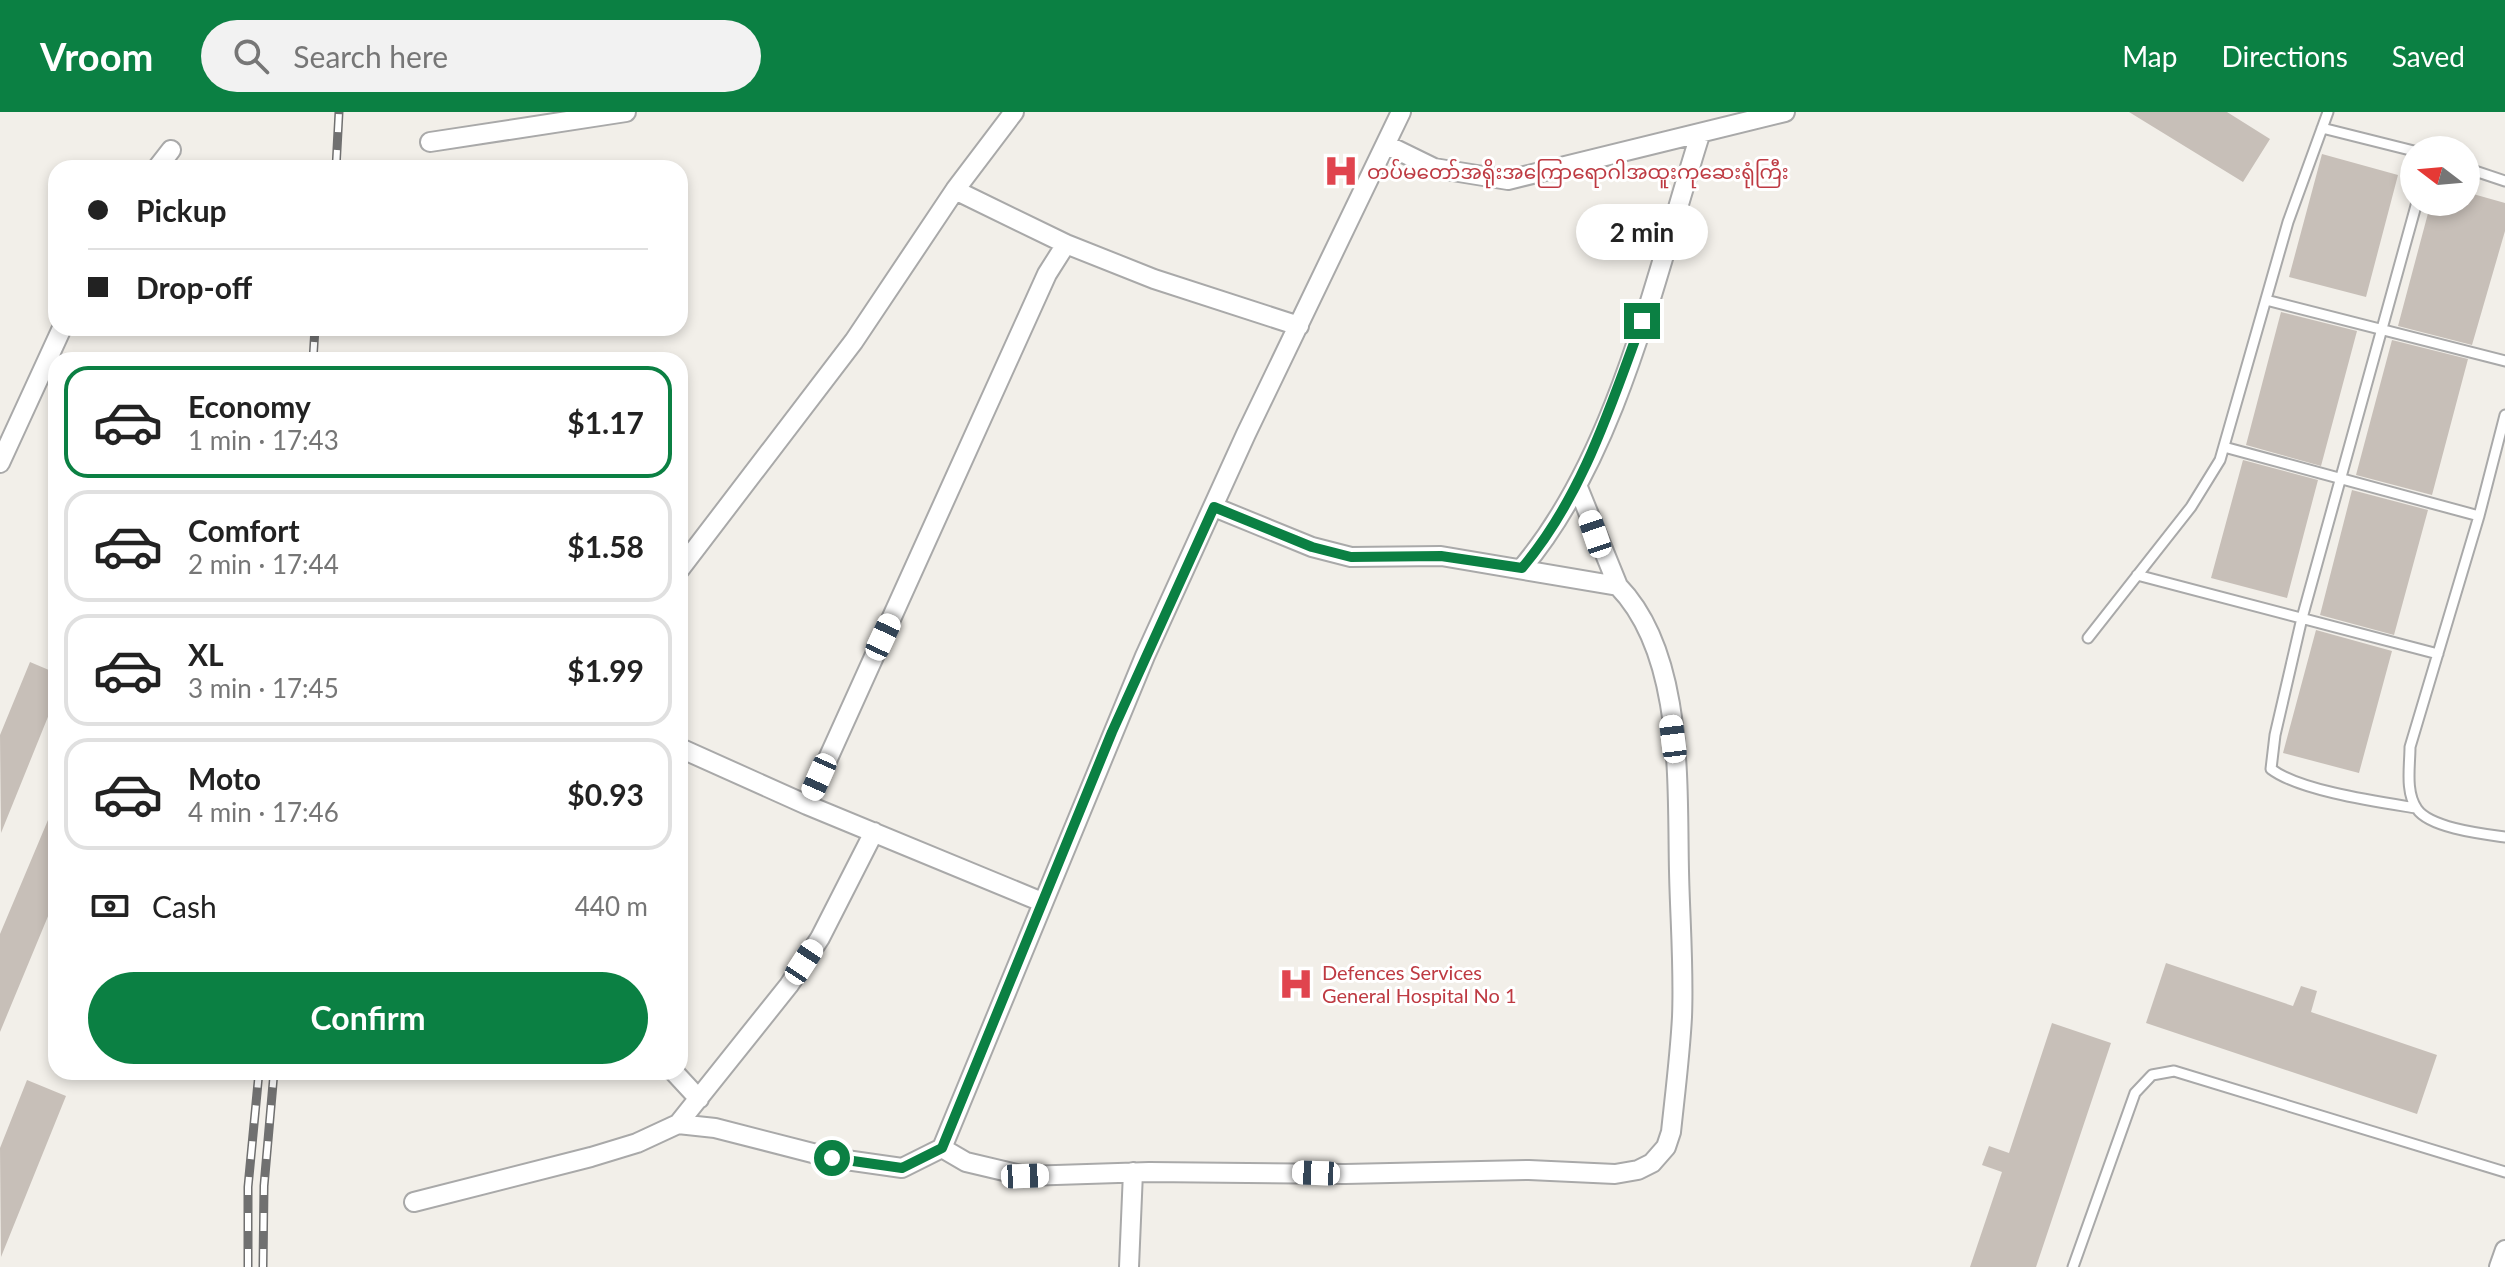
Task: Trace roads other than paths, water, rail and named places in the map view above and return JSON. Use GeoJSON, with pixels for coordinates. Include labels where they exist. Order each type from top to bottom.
{"type":"FeatureCollection","features":[{"type":"Feature","properties":{"kind":"street"},"geometry":{"type":"LineString","coordinates":[[430,142],[626,112]]}},
{"type":"Feature","properties":{"kind":"street"},"geometry":{"type":"LineString","coordinates":[[688,559],[854,341],[955,190],[1014,112]]}},
{"type":"Feature","properties":{"kind":"street"},"geometry":{"type":"LineString","coordinates":[[678,1124],[715,1128],[832,1158],[902,1168],[942,1148],[1134,681],[1401,112]]}},
{"type":"Feature","properties":{"kind":"street"},"geometry":{"type":"LineString","coordinates":[[1387,145],[1434,168],[1508,180],[1785,112]]}},
{"type":"Feature","properties":{"kind":"street"},"geometry":{"type":"LineString","coordinates":[[1522,568],[1550,534],[1577,485],[1612,404],[1652,293],[1700,135]]}},
{"type":"Feature","properties":{"kind":"street"},"geometry":{"type":"LineString","coordinates":[[163,160],[171,150]]}},
{"type":"Feature","properties":{"kind":"street"},"geometry":{"type":"LineString","coordinates":[[955,190],[1066,244],[1154,279],[1299,326]]}},
{"type":"Feature","properties":{"kind":"street"},"geometry":{"type":"LineString","coordinates":[[807,805],[1047,274],[1066,244]]}},
{"type":"Feature","properties":{"kind":"street"},"geometry":{"type":"LineString","coordinates":[[0,463],[48,358]]}},
{"type":"Feature","properties":{"kind":"street"},"geometry":{"type":"LineString","coordinates":[[942,1148],[966,1162],[1025,1176],[1133,1172],[1345,1174],[1529,1170],[1615,1174],[1638,1170],[1652,1163],[1666,1147],[1671,1132],[1682,1016],[1678,788],[1667,686],[1652,642],[1633,601],[1618,586],[1577,485]]}},
{"type":"Feature","properties":{"kind":"street"},"geometry":{"type":"LineString","coordinates":[[1214,507],[1312,547],[1351,557],[1441,556],[1618,586]]}},
{"type":"Feature","properties":{"kind":"street"},"geometry":{"type":"LineString","coordinates":[[688,752],[807,805],[1042,902]]}},
{"type":"Feature","properties":{"kind":"street"},"geometry":{"type":"LineString","coordinates":[[414,1202],[591,1157],[637,1143],[678,1124],[789,985],[820,938],[874,832]]}},
{"type":"Feature","properties":{"kind":"street"},"geometry":{"type":"LineString","coordinates":[[681,1080],[699,1099]]}},
{"type":"Feature","properties":{"kind":"street"},"geometry":{"type":"LineString","coordinates":[[1129,1267],[1133,1172]]}},
{"type":"Feature","properties":{"kind":"street"},"geometry":{"type":"LineString","coordinates":[[2499,1267],[2505,1250]]}},
{"type":"Feature","properties":{"kind":"lane"},"geometry":{"type":"LineString","coordinates":[[2088,638],[2191,507],[2220,460],[2304,172],[2328,112]]}},
{"type":"Feature","properties":{"kind":"lane"},"geometry":{"type":"LineString","coordinates":[[2322,128],[2400,148]]}},
{"type":"Feature","properties":{"kind":"lane"},"geometry":{"type":"LineString","coordinates":[[2480,173],[2505,181]]}},
{"type":"Feature","properties":{"kind":"lane"},"geometry":{"type":"LineString","coordinates":[[2413,216],[2302,618],[2275,735],[2271,769],[2281,776],[2337,792],[2416,808],[2432,821],[2505,837]]}},
{"type":"Feature","properties":{"kind":"lane"},"geometry":{"type":"LineString","coordinates":[[2266,300],[2505,361]]}},
{"type":"Feature","properties":{"kind":"lane"},"geometry":{"type":"LineString","coordinates":[[2416,808],[2409,784],[2410,747],[2479,516],[2505,415]]}},
{"type":"Feature","properties":{"kind":"lane"},"geometry":{"type":"LineString","coordinates":[[2224,447],[2479,516]]}},
{"type":"Feature","properties":{"kind":"lane"},"geometry":{"type":"LineString","coordinates":[[2137,575],[2438,654]]}},
{"type":"Feature","properties":{"kind":"lane"},"geometry":{"type":"LineString","coordinates":[[2073,1267],[2135,1093],[2152,1075],[2174,1071],[2505,1172]]}},
{"type":"Feature","properties":{"kind":"railway"},"geometry":{"type":"LineString","coordinates":[[336,160],[339,112]]}},
{"type":"Feature","properties":{"kind":"railway"},"geometry":{"type":"LineString","coordinates":[[314,336],[314,352]]}},
{"type":"Feature","properties":{"kind":"railway"},"geometry":{"type":"LineString","coordinates":[[248,1267],[248,1187],[258,1080]]}},
{"type":"Feature","properties":{"kind":"railway"},"geometry":{"type":"LineString","coordinates":[[263,1267],[264,1186],[273,1080]]}},
{"type":"Feature","properties":{"kind":"place","name":"တပ်မတော်အရိုးအကြောရောဂါအထူးကုဆေးရုံကြီး"},"geometry":{"type":"Point","coordinates":[1341,171]}},
{"type":"Feature","properties":{"kind":"place","name":"Defences Services General Hospital No 1"},"geometry":{"type":"Point","coordinates":[1296,984]}}]}
